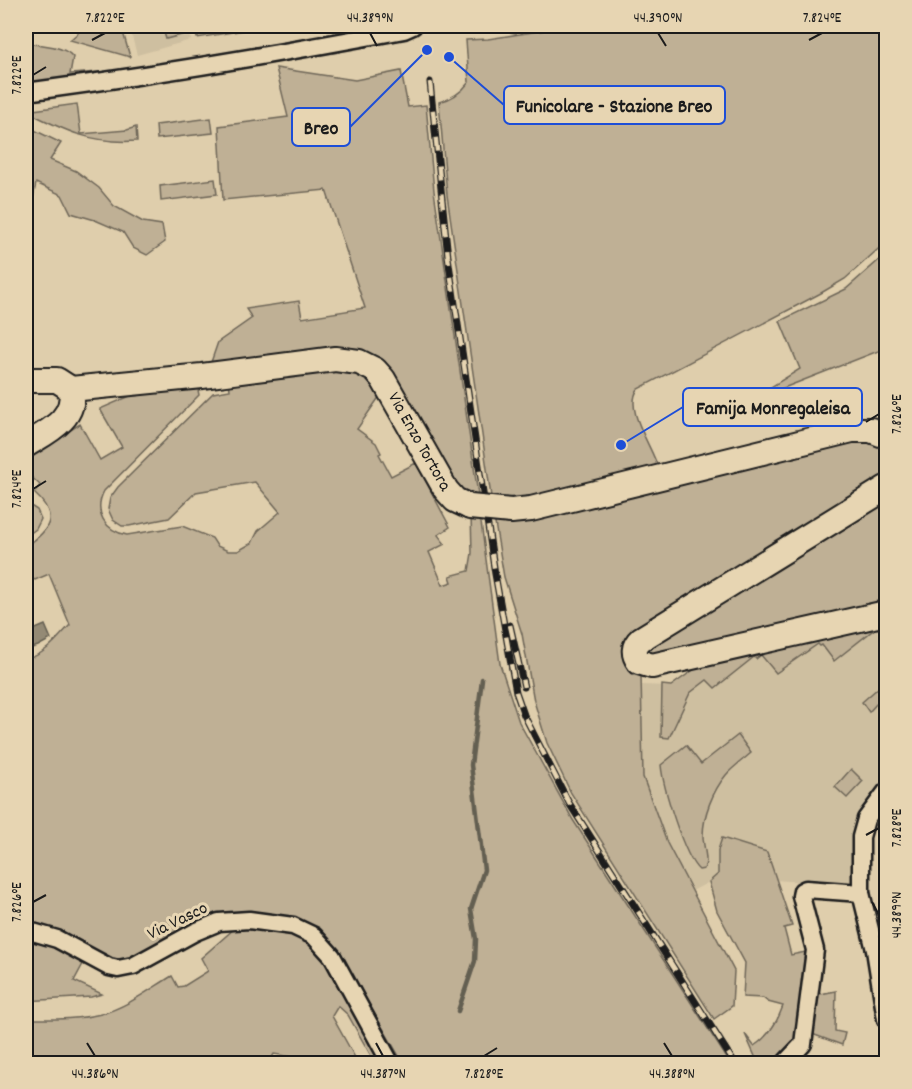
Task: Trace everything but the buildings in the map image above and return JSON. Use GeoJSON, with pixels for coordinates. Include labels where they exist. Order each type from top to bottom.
{"type":"FeatureCollection","features":[{"type":"Feature","properties":{"kind":"street"},"geometry":{"type":"LineString","coordinates":[[26,92],[238,60],[411,27]]}},
{"type":"Feature","properties":{"kind":"street","name":"Via Enzo Tortora"},"geometry":{"type":"LineString","coordinates":[[26,380],[57,380],[71,389],[202,376],[322,360],[354,360],[384,378],[446,490],[458,502],[471,507],[511,511],[542,507],[852,430],[871,430],[886,436]]}},
{"type":"Feature","properties":{"kind":"street"},"geometry":{"type":"LineString","coordinates":[[26,445],[56,426],[67,415],[73,397],[71,389]]}},
{"type":"Feature","properties":{"kind":"street"},"geometry":{"type":"LineString","coordinates":[[886,488],[641,639],[636,644],[634,652],[639,662],[652,666],[886,613]]}},
{"type":"Feature","properties":{"kind":"street"},"geometry":{"type":"LineString","coordinates":[[886,792],[871,810],[864,823],[861,837],[861,893],[886,1019]]}},
{"type":"Feature","properties":{"kind":"street"},"geometry":{"type":"LineString","coordinates":[[784,1064],[803,1044],[815,950],[801,893],[806,889],[861,893]]}},
{"type":"Feature","properties":{"kind":"street","name":"Via Vasco"},"geometry":{"type":"LineString","coordinates":[[26,930],[57,939],[109,967],[118,969],[139,964],[195,932],[219,922],[249,920],[276,922],[301,928],[319,940],[332,956],[392,1064]]}},
{"type":"Feature","properties":{"kind":"shaded area"},"geometry":{"type":"Polygon","coordinates":[[[80,26],[111,26],[110,30],[123,32],[130,57],[70,40],[78,33],[80,26]]]}},
{"type":"Feature","properties":{"kind":"shaded area"},"geometry":{"type":"Polygon","coordinates":[[[129,26],[187,26],[191,40],[137,55],[129,26]]]}},
{"type":"Feature","properties":{"kind":"shaded area"},"geometry":{"type":"Polygon","coordinates":[[[162,26],[187,26],[189,33],[166,39],[162,26]]]}},
{"type":"Feature","properties":{"kind":"shaded area"},"geometry":{"type":"Polygon","coordinates":[[[193,26],[269,26],[197,38],[193,26]]]}},
{"type":"Feature","properties":{"kind":"shaded area"},"geometry":{"type":"Polygon","coordinates":[[[571,26],[637,29],[637,26],[886,26],[886,242],[845,279],[638,389],[634,398],[634,407],[659,471],[591,488],[492,503],[447,195],[439,102],[456,95],[469,82],[466,40],[488,39],[571,26]]]}},
{"type":"Feature","properties":{"kind":"shaded area"},"geometry":{"type":"Polygon","coordinates":[[[29,44],[53,47],[70,54],[73,57],[70,74],[113,71],[114,73],[26,84],[26,57],[29,44]]]}},
{"type":"Feature","properties":{"kind":"shaded area"},"geometry":{"type":"Polygon","coordinates":[[[276,68],[355,80],[401,71],[408,107],[426,105],[434,191],[479,502],[469,497],[450,479],[386,368],[209,368],[218,342],[252,318],[246,309],[299,301],[302,318],[365,308],[326,190],[223,200],[219,126],[288,117],[276,68]]]}},
{"type":"Feature","properties":{"kind":"shaded area"},"geometry":{"type":"Polygon","coordinates":[[[77,104],[81,134],[127,130],[136,127],[137,141],[106,140],[79,135],[26,111],[77,104]]]}},
{"type":"Feature","properties":{"kind":"shaded area"},"geometry":{"type":"Polygon","coordinates":[[[211,118],[213,133],[157,139],[156,125],[211,118]]]}},
{"type":"Feature","properties":{"kind":"shaded area"},"geometry":{"type":"Polygon","coordinates":[[[26,126],[61,143],[50,160],[76,171],[99,188],[114,206],[143,222],[162,225],[165,242],[147,255],[133,248],[123,232],[71,213],[62,195],[36,183],[31,209],[28,207],[26,210],[26,126]]]}},
{"type":"Feature","properties":{"kind":"shaded area"},"geometry":{"type":"Polygon","coordinates":[[[215,179],[217,194],[161,201],[160,186],[215,179]]]}},
{"type":"Feature","properties":{"kind":"shaded area"},"geometry":{"type":"Polygon","coordinates":[[[886,254],[886,348],[745,403],[800,369],[780,321],[846,289],[886,254]]]}},
{"type":"Feature","properties":{"kind":"shaded area"},"geometry":{"type":"Polygon","coordinates":[[[335,367],[361,373],[382,393],[357,429],[376,443],[381,453],[379,454],[391,476],[416,463],[450,527],[438,535],[445,544],[429,552],[443,585],[452,582],[450,576],[469,571],[472,553],[471,514],[480,515],[500,664],[519,722],[573,820],[730,1063],[403,1063],[336,947],[322,931],[296,918],[274,914],[245,913],[139,957],[117,961],[26,924],[26,659],[45,650],[70,625],[49,574],[35,580],[26,576],[26,546],[46,528],[49,515],[47,508],[34,493],[40,485],[26,472],[26,458],[80,424],[100,460],[122,447],[100,409],[137,393],[197,385],[199,395],[104,491],[100,506],[101,513],[107,525],[119,533],[127,535],[182,526],[212,538],[217,546],[228,551],[238,551],[252,543],[258,531],[280,512],[255,482],[196,492],[169,518],[129,526],[122,526],[113,520],[108,509],[110,498],[118,487],[213,393],[230,390],[229,380],[335,367]]]}},
{"type":"Feature","properties":{"kind":"shaded area"},"geometry":{"type":"Polygon","coordinates":[[[842,440],[879,441],[886,448],[886,474],[879,483],[634,635],[641,674],[643,777],[667,843],[734,971],[732,1006],[714,1019],[571,793],[547,743],[534,701],[522,634],[504,577],[494,517],[842,440]]]}},
{"type":"Feature","properties":{"kind":"shaded area"},"geometry":{"type":"Polygon","coordinates":[[[886,498],[886,603],[649,657],[644,646],[886,498]]]}},
{"type":"Feature","properties":{"kind":"shaded area"},"geometry":{"type":"Polygon","coordinates":[[[26,503],[37,510],[41,519],[36,529],[26,536],[26,503]]]}},
{"type":"Feature","properties":{"kind":"shaded area"},"geometry":{"type":"Polygon","coordinates":[[[886,623],[886,783],[855,824],[855,886],[776,880],[767,852],[723,838],[718,874],[713,880],[692,891],[667,842],[643,777],[641,685],[671,686],[699,666],[886,623]]]}},
{"type":"Feature","properties":{"kind":"shaded area"},"geometry":{"type":"Polygon","coordinates":[[[886,623],[886,636],[880,628],[876,628],[834,661],[822,645],[818,644],[776,673],[761,655],[756,659],[754,657],[715,688],[707,680],[690,693],[669,738],[661,737],[662,685],[671,686],[699,666],[886,623]]]}},
{"type":"Feature","properties":{"kind":"shaded area"},"geometry":{"type":"Polygon","coordinates":[[[45,625],[51,639],[26,650],[26,633],[45,625]]]}},
{"type":"Feature","properties":{"kind":"shaded area"},"geometry":{"type":"Polygon","coordinates":[[[886,681],[886,693],[869,712],[862,702],[886,681]]]}},
{"type":"Feature","properties":{"kind":"shaded area"},"geometry":{"type":"Polygon","coordinates":[[[738,735],[751,753],[726,775],[713,796],[703,828],[705,865],[704,869],[699,870],[687,851],[675,821],[661,765],[686,745],[701,764],[738,735]]]}},
{"type":"Feature","properties":{"kind":"shaded area"},"geometry":{"type":"Polygon","coordinates":[[[851,769],[863,781],[847,798],[835,787],[851,769]]]}},
{"type":"Feature","properties":{"kind":"shaded area"},"geometry":{"type":"Polygon","coordinates":[[[722,838],[767,852],[792,926],[784,928],[791,955],[811,951],[798,1040],[774,1063],[758,1063],[745,1034],[754,1046],[772,1029],[783,1006],[768,1002],[763,998],[743,997],[745,963],[717,911],[709,882],[718,874],[718,850],[722,838]]]}},
{"type":"Feature","properties":{"kind":"shaded area"},"geometry":{"type":"Polygon","coordinates":[[[234,929],[285,932],[306,941],[316,949],[326,960],[382,1063],[375,1063],[348,1015],[338,1006],[332,1016],[358,1063],[318,1063],[313,1060],[274,1054],[268,1064],[26,1063],[26,1019],[73,1018],[101,1014],[129,1003],[172,976],[178,987],[184,986],[208,971],[201,958],[234,929]]]}},
{"type":"Feature","properties":{"kind":"shaded area"},"geometry":{"type":"Polygon","coordinates":[[[26,935],[67,952],[83,964],[74,981],[102,994],[91,997],[26,1001],[26,935]]]}},
{"type":"Feature","properties":{"kind":"shaded area"},"geometry":{"type":"Polygon","coordinates":[[[836,991],[835,1031],[845,1033],[842,1045],[812,1034],[815,995],[836,991]]]}},
{"type":"Feature","properties":{"kind":"waterway"},"geometry":{"type":"LineString","coordinates":[[458,1011],[475,961],[476,939],[471,909],[484,870],[471,765],[482,679]]}},
{"type":"Feature","properties":{"kind":"railway"},"geometry":{"type":"LineString","coordinates":[[430,82],[448,257],[495,574],[516,692],[524,715],[569,803],[735,1064]]}},
{"type":"Feature","properties":{"kind":"railway"},"geometry":{"type":"LineString","coordinates":[[510,625],[524,687]]}},
{"type":"Feature","properties":{"kind":"place","name":"Breo"},"geometry":{"type":"Point","coordinates":[427,50]}},
{"type":"Feature","properties":{"kind":"place","name":"Funicolare - Stazione Breo"},"geometry":{"type":"Point","coordinates":[449,57]}},
{"type":"Feature","properties":{"kind":"place","name":"Famija Monregaleisa"},"geometry":{"type":"Point","coordinates":[621,445]}}]}
